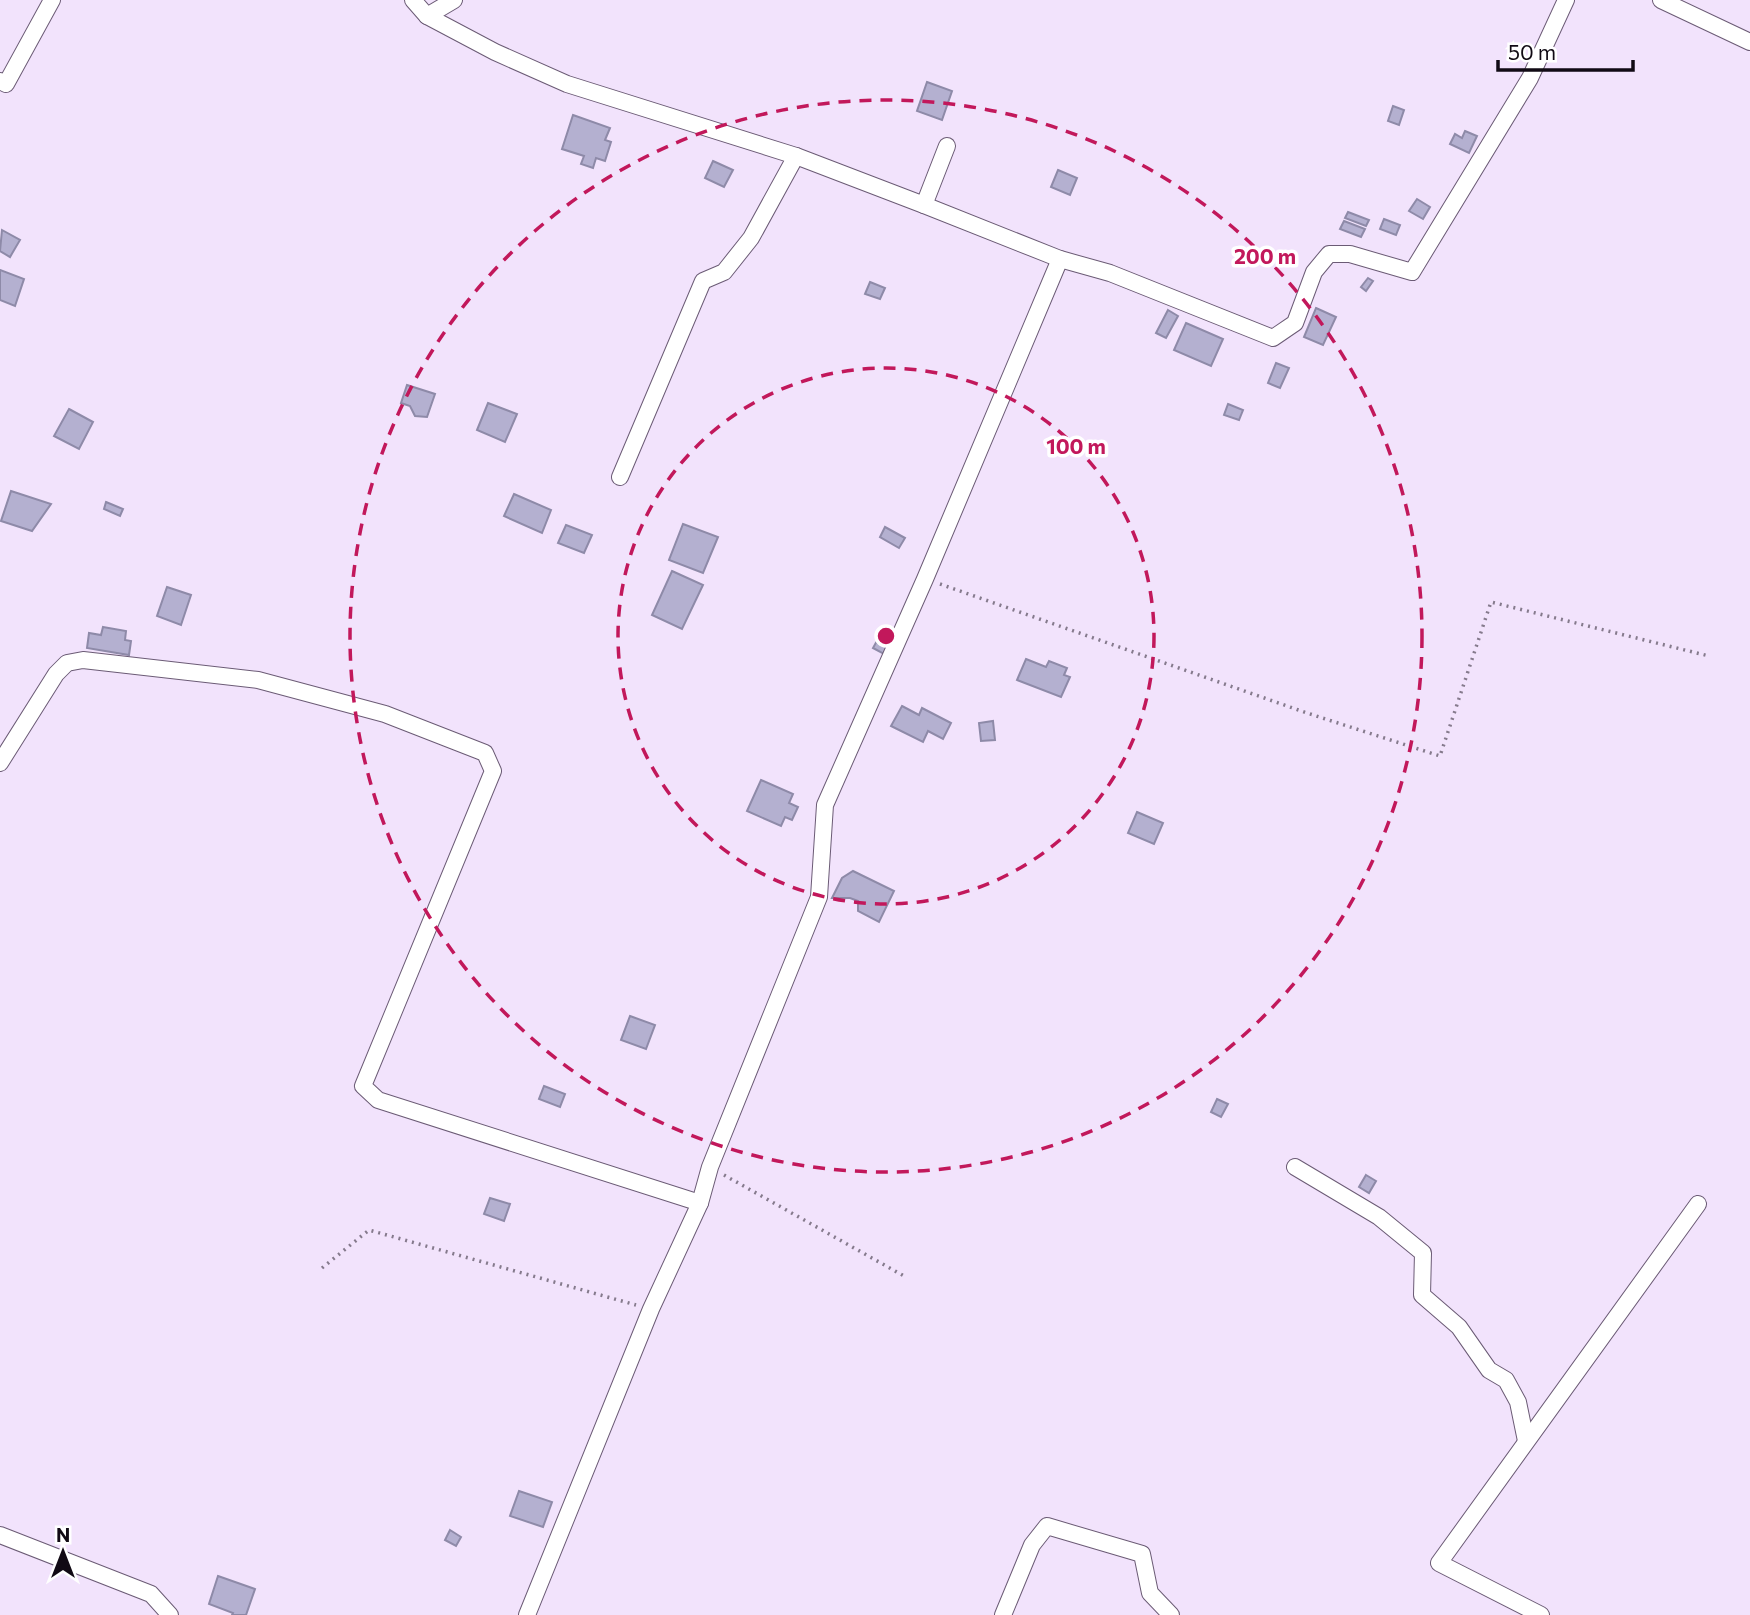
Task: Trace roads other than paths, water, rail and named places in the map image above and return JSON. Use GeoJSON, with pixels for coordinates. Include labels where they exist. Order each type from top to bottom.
{"type":"FeatureCollection","features":[{"type":"Feature","properties":{"kind":"street"},"geometry":{"type":"LineString","coordinates":[[0,80],[6,85],[52,0]]}},
{"type":"Feature","properties":{"kind":"street"},"geometry":{"type":"LineString","coordinates":[[413,0],[427,16],[495,52],[567,85],[796,156],[1060,259],[1110,273],[1273,338],[1295,323],[1314,272],[1329,254],[1350,254],[1412,272],[1530,78],[1566,0]]}},
{"type":"Feature","properties":{"kind":"street"},"geometry":{"type":"LineString","coordinates":[[427,16],[454,0]]}},
{"type":"Feature","properties":{"kind":"street"},"geometry":{"type":"LineString","coordinates":[[1661,0],[1750,42]]}},
{"type":"Feature","properties":{"kind":"street"},"geometry":{"type":"LineString","coordinates":[[924,205],[947,146]]}},
{"type":"Feature","properties":{"kind":"street"},"geometry":{"type":"LineString","coordinates":[[620,477],[703,281],[724,272],[751,238],[796,156]]}},
{"type":"Feature","properties":{"kind":"street"},"geometry":{"type":"LineString","coordinates":[[527,1615],[651,1309],[700,1203],[710,1167],[819,897],[825,805],[925,579],[1060,259]]}},
{"type":"Feature","properties":{"kind":"street"},"geometry":{"type":"LineString","coordinates":[[0,763],[56,674],[67,663],[83,660],[258,680],[385,714],[485,753],[493,771],[363,1086],[378,1100],[700,1203]]}},
{"type":"Feature","properties":{"kind":"street"},"geometry":{"type":"LineString","coordinates":[[1295,1167],[1379,1217],[1423,1253],[1422,1295],[1459,1327],[1489,1370],[1506,1380],[1518,1402],[1526,1441]]}},
{"type":"Feature","properties":{"kind":"street"},"geometry":{"type":"LineString","coordinates":[[1541,1615],[1438,1563],[1698,1205]]}},
{"type":"Feature","properties":{"kind":"street"},"geometry":{"type":"LineString","coordinates":[[1003,1615],[1032,1545],[1047,1526],[1142,1554],[1150,1593],[1171,1615]]}},
{"type":"Feature","properties":{"kind":"street"},"geometry":{"type":"LineString","coordinates":[[0,1535],[151,1594],[170,1615]]}}]}
